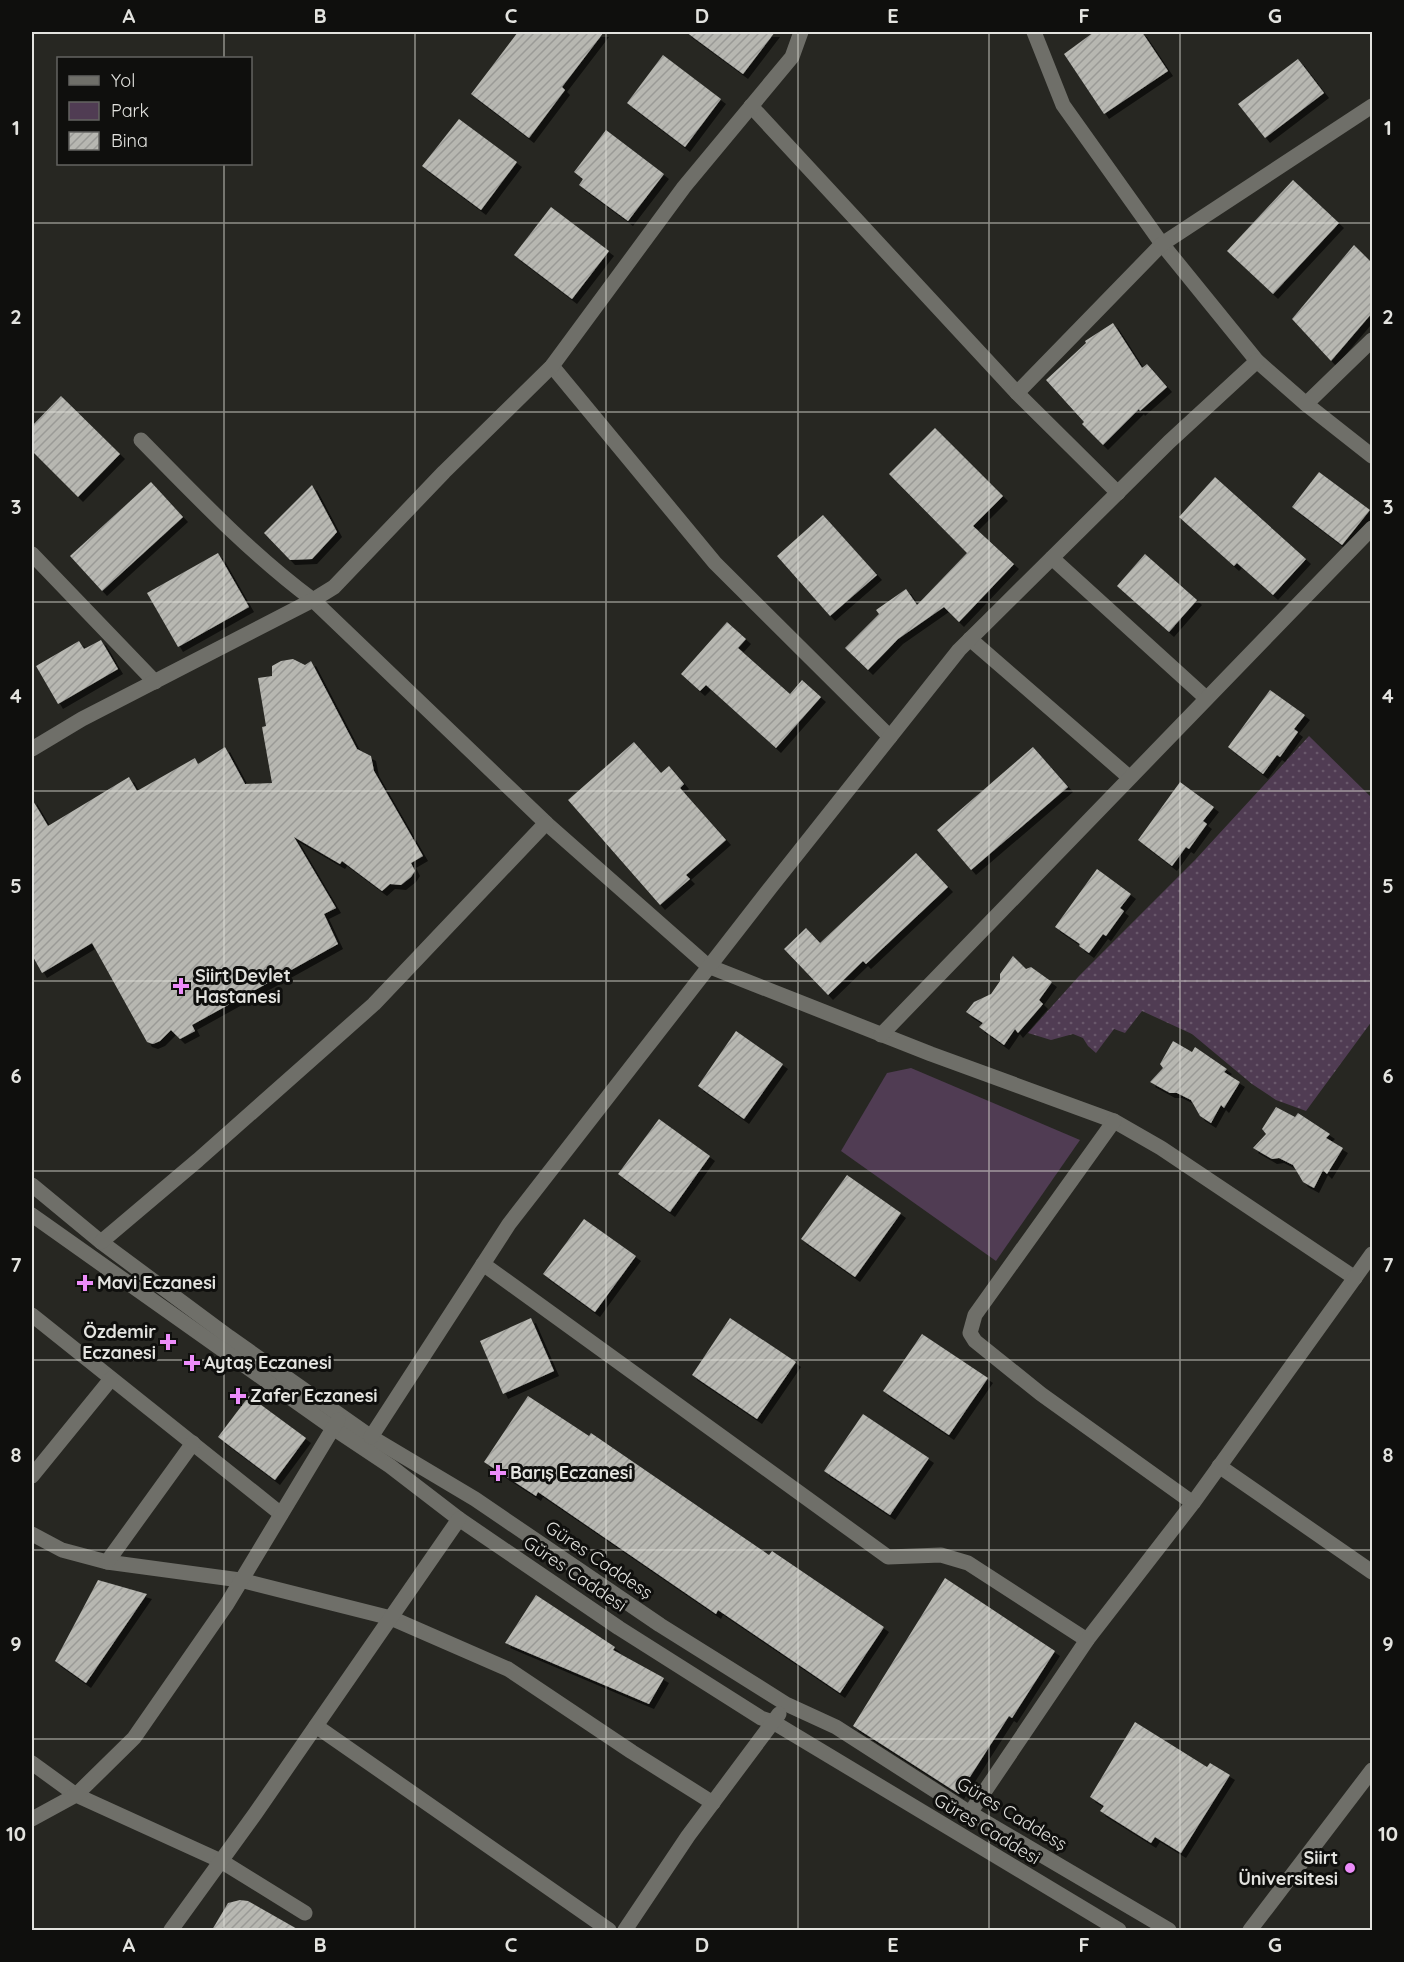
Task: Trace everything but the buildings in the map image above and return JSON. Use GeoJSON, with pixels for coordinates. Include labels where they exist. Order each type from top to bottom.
{"type":"FeatureCollection","features":[{"type":"Feature","properties":{"kind":"street"},"geometry":{"type":"LineString","coordinates":[[32,749],[82,719],[334,587],[444,472],[552,366],[684,187],[792,57],[801,32]]}},
{"type":"Feature","properties":{"kind":"street"},"geometry":{"type":"LineString","coordinates":[[1034,32],[1063,105],[1162,244],[1257,362],[1372,456]]}},
{"type":"Feature","properties":{"kind":"street"},"geometry":{"type":"LineString","coordinates":[[751,106],[1017,393],[1118,493]]}},
{"type":"Feature","properties":{"kind":"street"},"geometry":{"type":"LineString","coordinates":[[1017,393],[1162,244],[1372,106]]}},
{"type":"Feature","properties":{"kind":"street"},"geometry":{"type":"LineString","coordinates":[[1306,404],[1372,340]]}},
{"type":"Feature","properties":{"kind":"street"},"geometry":{"type":"LineString","coordinates":[[371,1437],[516,1215],[708,966],[890,736],[970,639],[1169,442],[1257,362]]}},
{"type":"Feature","properties":{"kind":"street"},"geometry":{"type":"LineString","coordinates":[[552,366],[715,563],[890,736]]}},
{"type":"Feature","properties":{"kind":"street"},"geometry":{"type":"LineString","coordinates":[[141,440],[212,512],[282,577],[313,600],[546,823],[708,966],[881,1035],[1114,1121],[1161,1148],[1355,1278]]}},
{"type":"Feature","properties":{"kind":"street"},"geometry":{"type":"LineString","coordinates":[[881,1035],[1372,528]]}},
{"type":"Feature","properties":{"kind":"street"},"geometry":{"type":"LineString","coordinates":[[32,554],[155,682]]}},
{"type":"Feature","properties":{"kind":"street"},"geometry":{"type":"LineString","coordinates":[[1052,558],[1206,698]]}},
{"type":"Feature","properties":{"kind":"street"},"geometry":{"type":"LineString","coordinates":[[970,639],[1129,777]]}},
{"type":"Feature","properties":{"kind":"street"},"geometry":{"type":"LineString","coordinates":[[101,1242],[198,1160],[374,1004],[546,823]]}},
{"type":"Feature","properties":{"kind":"street"},"geometry":{"type":"LineString","coordinates":[[1114,1121],[975,1315],[970,1333],[975,1341],[1041,1394],[1193,1503]]}},
{"type":"Feature","properties":{"kind":"street","name":"Güres Caddesş"},"geometry":{"type":"LineString","coordinates":[[32,1185],[101,1242],[229,1337],[337,1422],[371,1437],[475,1499],[660,1625],[786,1704],[836,1727],[970,1813],[1169,1930]]}},
{"type":"Feature","properties":{"kind":"street","name":"Güres Caddesi"},"geometry":{"type":"LineString","coordinates":[[32,1215],[337,1422],[459,1520],[619,1628],[761,1718],[773,1722],[1119,1930]]}},
{"type":"Feature","properties":{"kind":"street"},"geometry":{"type":"LineString","coordinates":[[970,1813],[1088,1640],[1193,1503],[1372,1254]]}},
{"type":"Feature","properties":{"kind":"street"},"geometry":{"type":"LineString","coordinates":[[483,1264],[888,1557],[941,1555],[968,1563],[1088,1640]]}},
{"type":"Feature","properties":{"kind":"street"},"geometry":{"type":"LineString","coordinates":[[32,1315],[281,1514]]}},
{"type":"Feature","properties":{"kind":"street"},"geometry":{"type":"LineString","coordinates":[[32,1476],[111,1379]]}},
{"type":"Feature","properties":{"kind":"street"},"geometry":{"type":"LineString","coordinates":[[32,1819],[76,1795],[134,1738],[226,1605],[337,1422]]}},
{"type":"Feature","properties":{"kind":"street"},"geometry":{"type":"LineString","coordinates":[[107,1562],[193,1443]]}},
{"type":"Feature","properties":{"kind":"street"},"geometry":{"type":"LineString","coordinates":[[1219,1466],[1372,1572]]}},
{"type":"Feature","properties":{"kind":"street"},"geometry":{"type":"LineString","coordinates":[[171,1930],[459,1520]]}},
{"type":"Feature","properties":{"kind":"street"},"geometry":{"type":"LineString","coordinates":[[32,1534],[62,1550],[107,1562],[240,1580],[391,1618],[508,1669],[713,1803]]}},
{"type":"Feature","properties":{"kind":"street"},"geometry":{"type":"LineString","coordinates":[[626,1930],[713,1803],[786,1704]]}},
{"type":"Feature","properties":{"kind":"street"},"geometry":{"type":"LineString","coordinates":[[316,1726],[609,1930]]}},
{"type":"Feature","properties":{"kind":"street"},"geometry":{"type":"LineString","coordinates":[[32,1763],[76,1795],[221,1861],[305,1913]]}},
{"type":"Feature","properties":{"kind":"street"},"geometry":{"type":"LineString","coordinates":[[1250,1930],[1372,1770]]}},
{"type":"Feature","properties":{"kind":"green space"},"geometry":{"type":"Polygon","coordinates":[[[1309,736],[1372,798],[1372,1021],[1306,1111],[1276,1100],[1252,1084],[1192,1034],[1142,1011],[1125,1033],[1114,1029],[1096,1053],[1083,1038],[1073,1034],[1051,1040],[1028,1033],[1079,976],[1195,860],[1309,736]]]}},
{"type":"Feature","properties":{"kind":"green space"},"geometry":{"type":"Polygon","coordinates":[[[911,1068],[1080,1140],[996,1261],[841,1151],[887,1073],[911,1068]]]}},
{"type":"Feature","properties":{"kind":"place","name":"Siirt Devlet Hastanesi"},"geometry":{"type":"Point","coordinates":[181,986]}},
{"type":"Feature","properties":{"kind":"place","name":"Mavi Eczanesi"},"geometry":{"type":"Point","coordinates":[85,1283]}},
{"type":"Feature","properties":{"kind":"place","name":"Özdemir Eczanesi"},"geometry":{"type":"Point","coordinates":[168,1342]}},
{"type":"Feature","properties":{"kind":"place","name":"Aytaş Eczanesi"},"geometry":{"type":"Point","coordinates":[192,1363]}},
{"type":"Feature","properties":{"kind":"place","name":"Zafer Eczanesi"},"geometry":{"type":"Point","coordinates":[238,1396]}},
{"type":"Feature","properties":{"kind":"place","name":"Barış Eczanesi"},"geometry":{"type":"Point","coordinates":[498,1473]}},
{"type":"Feature","properties":{"kind":"place","name":"Siirt Üniversitesi"},"geometry":{"type":"Point","coordinates":[1350,1868]}}]}
